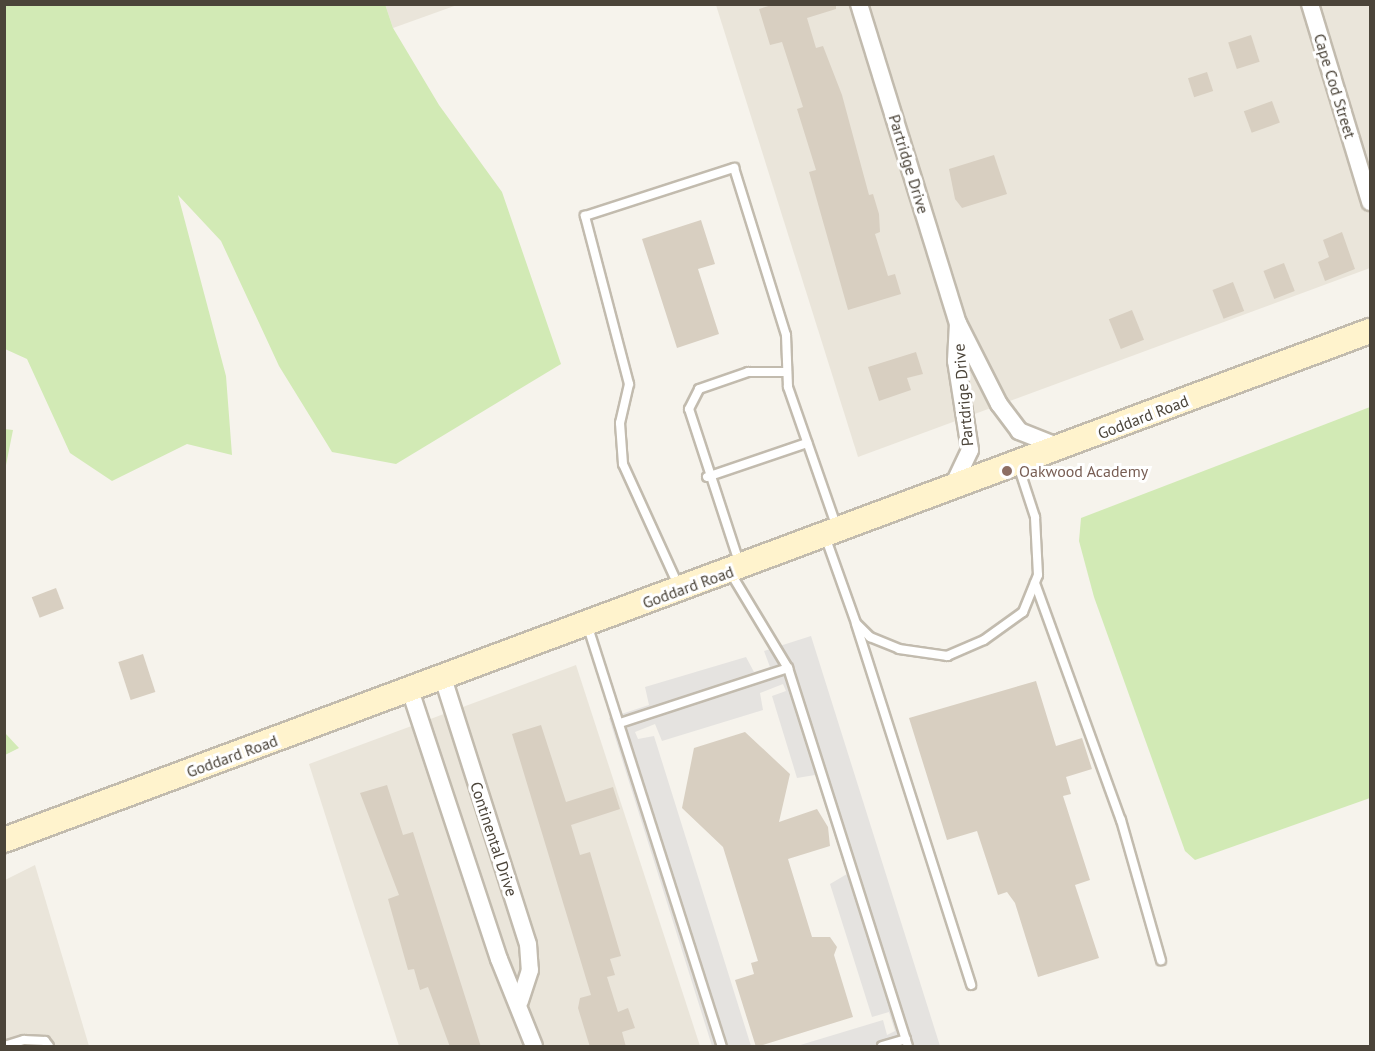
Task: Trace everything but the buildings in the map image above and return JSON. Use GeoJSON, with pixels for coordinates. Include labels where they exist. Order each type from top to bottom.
{"type":"FeatureCollection","features":[{"type":"Feature","properties":{"kind":"main road","name":"Goddard Road"},"geometry":{"type":"LineString","coordinates":[[4,840],[951,490],[1371,331]]}},
{"type":"Feature","properties":{"kind":"street","name":"Partridge Drive"},"geometry":{"type":"LineString","coordinates":[[859,4],[958,323]]}},
{"type":"Feature","properties":{"kind":"street","name":"Cape Cod Street"},"geometry":{"type":"LineString","coordinates":[[1310,4],[1371,202]]}},
{"type":"Feature","properties":{"kind":"street","name":"Partdrige Drive"},"geometry":{"type":"LineString","coordinates":[[958,323],[999,404],[1019,431],[1062,448]]}},
{"type":"Feature","properties":{"kind":"street","name":"Partdrige Drive"},"geometry":{"type":"LineString","coordinates":[[951,490],[970,450],[956,361],[958,323]]}},
{"type":"Feature","properties":{"kind":"street","name":"Continental Drive"},"geometry":{"type":"LineString","coordinates":[[443,678],[528,944],[530,970],[520,1001]]}},
{"type":"Feature","properties":{"kind":"street","name":"Continental Drive"},"geometry":{"type":"LineString","coordinates":[[410,690],[499,959],[520,1001],[534,1047]]}},
{"type":"Feature","properties":{"kind":"lane"},"geometry":{"type":"LineString","coordinates":[[680,590],[623,464],[620,423],[629,384],[585,216],[734,168],[786,335],[785,372],[807,443],[856,623],[970,985]]}},
{"type":"Feature","properties":{"kind":"lane"},"geometry":{"type":"LineString","coordinates":[[785,372],[748,372],[699,389],[689,409],[735,570],[788,668],[907,1043],[882,1047]]}},
{"type":"Feature","properties":{"kind":"lane"},"geometry":{"type":"LineString","coordinates":[[707,477],[807,443]]}},
{"type":"Feature","properties":{"kind":"lane"},"geometry":{"type":"LineString","coordinates":[[1018,465],[1035,517],[1035,583],[1121,820],[1161,960]]}},
{"type":"Feature","properties":{"kind":"lane"},"geometry":{"type":"LineString","coordinates":[[856,623],[870,638],[899,649],[947,656],[984,640],[1023,612],[1035,583]]}},
{"type":"Feature","properties":{"kind":"lane"},"geometry":{"type":"LineString","coordinates":[[587,623],[722,1047]]}},
{"type":"Feature","properties":{"kind":"lane"},"geometry":{"type":"LineString","coordinates":[[620,723],[788,668]]}},
{"type":"Feature","properties":{"kind":"lane"},"geometry":{"type":"LineString","coordinates":[[4,1046],[24,1040],[45,1041],[49,1047]]}},
{"type":"Feature","properties":{"kind":"shaded area"},"geometry":{"type":"Polygon","coordinates":[[[385,4],[457,5],[393,28],[385,4]]]}},
{"type":"Feature","properties":{"kind":"shaded area"},"geometry":{"type":"Polygon","coordinates":[[[716,5],[1370,5],[1370,268],[858,457],[716,5]]]}},
{"type":"Feature","properties":{"kind":"shaded area"},"geometry":{"type":"Polygon","coordinates":[[[811,636],[940,1046],[797,1046],[883,1020],[887,1035],[895,1031],[889,1012],[872,1017],[830,884],[847,874],[815,775],[797,778],[772,696],[786,691],[783,684],[760,693],[763,710],[662,741],[655,724],[635,732],[638,739],[654,736],[751,1046],[712,1046],[609,718],[649,705],[645,687],[746,657],[754,672],[770,667],[764,651],[811,636]]]}},
{"type":"Feature","properties":{"kind":"shaded area"},"geometry":{"type":"Polygon","coordinates":[[[576,665],[700,1046],[399,1046],[309,764],[576,665]]]}},
{"type":"Feature","properties":{"kind":"shaded area"},"geometry":{"type":"Polygon","coordinates":[[[35,865],[89,1046],[5,1046],[5,880],[35,865]]]}},
{"type":"Feature","properties":{"kind":"green space"},"geometry":{"type":"Polygon","coordinates":[[[385,4],[393,28],[439,105],[502,192],[561,364],[396,464],[332,452],[279,366],[221,241],[178,195],[226,376],[232,455],[187,444],[112,481],[70,453],[27,359],[5,349],[5,5],[385,4]]]}},
{"type":"Feature","properties":{"kind":"green space"},"geometry":{"type":"Polygon","coordinates":[[[1370,407],[1370,798],[1195,860],[1185,851],[1094,597],[1079,541],[1081,518],[1370,407]]]}},
{"type":"Feature","properties":{"kind":"green space"},"geometry":{"type":"Polygon","coordinates":[[[4,429],[13,430],[5,470],[4,470],[4,429]]]}},
{"type":"Feature","properties":{"kind":"green space"},"geometry":{"type":"Polygon","coordinates":[[[5,733],[19,748],[5,755],[5,733]]]}},
{"type":"Feature","properties":{"kind":"place","name":"Oakwood Academy"},"geometry":{"type":"Point","coordinates":[1007,471]}}]}
